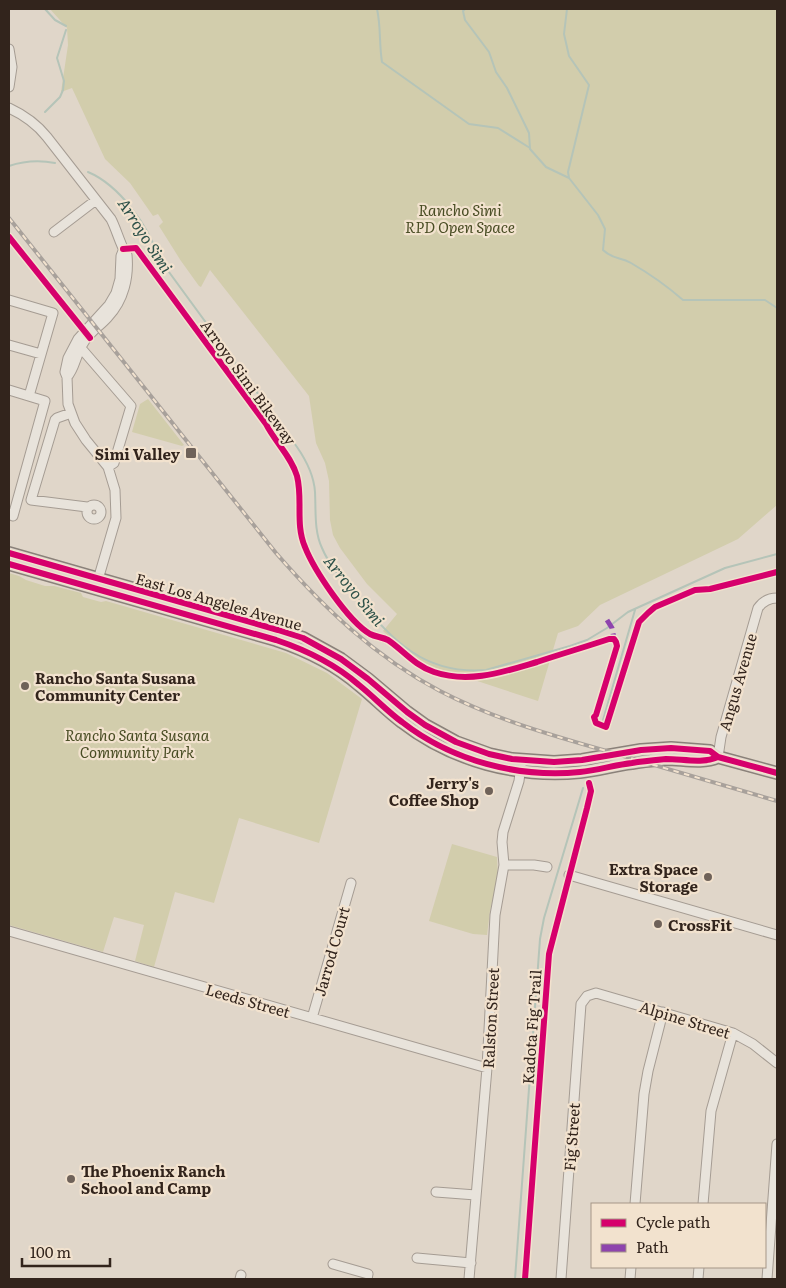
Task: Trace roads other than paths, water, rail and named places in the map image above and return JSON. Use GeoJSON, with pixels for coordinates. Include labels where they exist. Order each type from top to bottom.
{"type":"FeatureCollection","features":[{"type":"Feature","properties":{"kind":"main road","name":"East Los Angeles Avenue"},"geometry":{"type":"LineString","coordinates":[[9,553],[96,584]]}},
{"type":"Feature","properties":{"kind":"main road","name":"East Los Angeles Avenue"},"geometry":{"type":"LineString","coordinates":[[9,564],[96,584],[303,638],[352,666],[407,712],[440,734],[475,749],[504,757],[521,766],[537,762],[570,761],[641,750],[671,748],[710,751],[718,757],[777,773]]}},
{"type":"Feature","properties":{"kind":"street"},"geometry":{"type":"LineString","coordinates":[[9,49],[12,67],[9,87]]}},
{"type":"Feature","properties":{"kind":"street"},"geometry":{"type":"LineString","coordinates":[[9,108],[36,125],[96,200],[117,230],[127,255],[128,269],[125,287],[118,303],[109,317],[88,336],[80,347],[71,373],[67,377]]}},
{"type":"Feature","properties":{"kind":"street"},"geometry":{"type":"LineString","coordinates":[[54,232],[96,200]]}},
{"type":"Feature","properties":{"kind":"street"},"geometry":{"type":"LineString","coordinates":[[96,584],[116,518],[115,490],[108,467],[82,435],[70,413],[65,372],[74,345],[84,331],[109,305],[116,293],[120,279],[121,256],[124,251]]}},
{"type":"Feature","properties":{"kind":"street"},"geometry":{"type":"LineString","coordinates":[[9,300],[53,313],[29,396]]}},
{"type":"Feature","properties":{"kind":"street"},"geometry":{"type":"LineString","coordinates":[[9,345],[41,354]]}},
{"type":"Feature","properties":{"kind":"street"},"geometry":{"type":"LineString","coordinates":[[80,347],[131,406],[114,463],[108,467]]}},
{"type":"Feature","properties":{"kind":"street"},"geometry":{"type":"LineString","coordinates":[[10,393],[45,401],[11,515]]}},
{"type":"Feature","properties":{"kind":"street"},"geometry":{"type":"LineString","coordinates":[[70,413],[55,420],[31,500],[87,508],[87,514],[92,519],[98,518],[101,514],[116,518]]}},
{"type":"Feature","properties":{"kind":"street","name":"Angus Avenue"},"geometry":{"type":"LineString","coordinates":[[718,757],[721,736],[758,608],[765,600],[777,598]]}},
{"type":"Feature","properties":{"kind":"street","name":"Ralston Street"},"geometry":{"type":"LineString","coordinates":[[469,1279],[487,1068],[495,914],[504,865],[502,842],[521,766]]}},
{"type":"Feature","properties":{"kind":"street"},"geometry":{"type":"LineString","coordinates":[[504,865],[534,865],[547,868]]}},
{"type":"Feature","properties":{"kind":"street"},"geometry":{"type":"LineString","coordinates":[[569,875],[777,935]]}},
{"type":"Feature","properties":{"kind":"street","name":"Jarrod Court"},"geometry":{"type":"LineString","coordinates":[[312,1018],[351,883]]}},
{"type":"Feature","properties":{"kind":"street","name":"Leeds Street"},"geometry":{"type":"LineString","coordinates":[[9,931],[487,1068]]}},
{"type":"Feature","properties":{"kind":"street","name":"Alpine Street"},"geometry":{"type":"LineString","coordinates":[[585,997],[596,993],[733,1033],[752,1044],[777,1063]]}},
{"type":"Feature","properties":{"kind":"street","name":"Fig Street"},"geometry":{"type":"LineString","coordinates":[[561,1279],[581,1004],[585,997]]}},
{"type":"Feature","properties":{"kind":"street"},"geometry":{"type":"LineString","coordinates":[[635,1203],[644,1094],[663,1012]]}},
{"type":"Feature","properties":{"kind":"street"},"geometry":{"type":"LineString","coordinates":[[703,1203],[711,1111],[733,1033]]}},
{"type":"Feature","properties":{"kind":"street"},"geometry":{"type":"LineString","coordinates":[[767,1279],[777,1144]]}},
{"type":"Feature","properties":{"kind":"street"},"geometry":{"type":"LineString","coordinates":[[436,1192],[476,1195]]}},
{"type":"Feature","properties":{"kind":"street"},"geometry":{"type":"LineString","coordinates":[[418,1258],[471,1263]]}},
{"type":"Feature","properties":{"kind":"street"},"geometry":{"type":"LineString","coordinates":[[333,1264],[368,1274],[367,1279]]}},
{"type":"Feature","properties":{"kind":"waterway"},"geometry":{"type":"LineString","coordinates":[[45,9],[55,20],[66,26]]}},
{"type":"Feature","properties":{"kind":"waterway"},"geometry":{"type":"LineString","coordinates":[[377,9],[382,62],[469,124],[498,128],[530,148]]}},
{"type":"Feature","properties":{"kind":"waterway"},"geometry":{"type":"LineString","coordinates":[[465,9],[463,11],[465,20],[489,52],[496,72],[507,88],[529,133],[530,149],[546,167],[569,178],[598,215],[605,229],[603,250],[611,256],[627,261],[645,271],[683,300],[765,300],[777,308]]}},
{"type":"Feature","properties":{"kind":"waterway"},"geometry":{"type":"LineString","coordinates":[[567,9],[564,34],[569,56],[589,85],[568,172],[569,178]]}},
{"type":"Feature","properties":{"kind":"waterway"},"geometry":{"type":"LineString","coordinates":[[45,112],[60,97],[63,90],[64,81],[57,58],[66,30]]}},
{"type":"Feature","properties":{"kind":"waterway","name":"Arroyo Simi"},"geometry":{"type":"LineString","coordinates":[[9,166],[32,162],[55,163]]}},
{"type":"Feature","properties":{"kind":"waterway","name":"Arroyo Simi"},"geometry":{"type":"LineString","coordinates":[[88,172],[111,186],[131,208],[148,232],[158,257],[300,452],[313,480],[319,541],[333,568],[384,628],[412,652],[428,661],[445,667],[464,670],[486,670],[570,646],[587,640],[628,612],[725,568],[777,554]]}},
{"type":"Feature","properties":{"kind":"waterway"},"geometry":{"type":"LineString","coordinates":[[603,720],[635,610]]}},
{"type":"Feature","properties":{"kind":"waterway"},"geometry":{"type":"LineString","coordinates":[[515,1279],[540,939],[544,918],[583,788]]}},
{"type":"Feature","properties":{"kind":"railway"},"geometry":{"type":"LineString","coordinates":[[9,218],[276,553],[312,593],[372,647],[416,678],[440,691],[520,725],[777,801]]}},
{"type":"Feature","properties":{"kind":"place","name":"Simi Valley"},"geometry":{"type":"Point","coordinates":[191,453]}},
{"type":"Feature","properties":{"kind":"place","name":"Rancho Santa Susana Community Center"},"geometry":{"type":"Point","coordinates":[25,686]}},
{"type":"Feature","properties":{"kind":"place","name":"Jerry's Coffee Shop"},"geometry":{"type":"Point","coordinates":[489,791]}},
{"type":"Feature","properties":{"kind":"place","name":"Extra Space Storage"},"geometry":{"type":"Point","coordinates":[708,877]}},
{"type":"Feature","properties":{"kind":"place","name":"CrossFit"},"geometry":{"type":"Point","coordinates":[658,924]}},
{"type":"Feature","properties":{"kind":"place","name":"The Phoenix Ranch School and Camp"},"geometry":{"type":"Point","coordinates":[71,1179]}},
{"type":"Feature","properties":{"kind":"park label","name":"Rancho Simi RPD Open Space"},"geometry":{"type":"Point","coordinates":[460,218]}},
{"type":"Feature","properties":{"kind":"park label","name":"Rancho Santa Susana Community Park"},"geometry":{"type":"Point","coordinates":[137,742]}}]}
